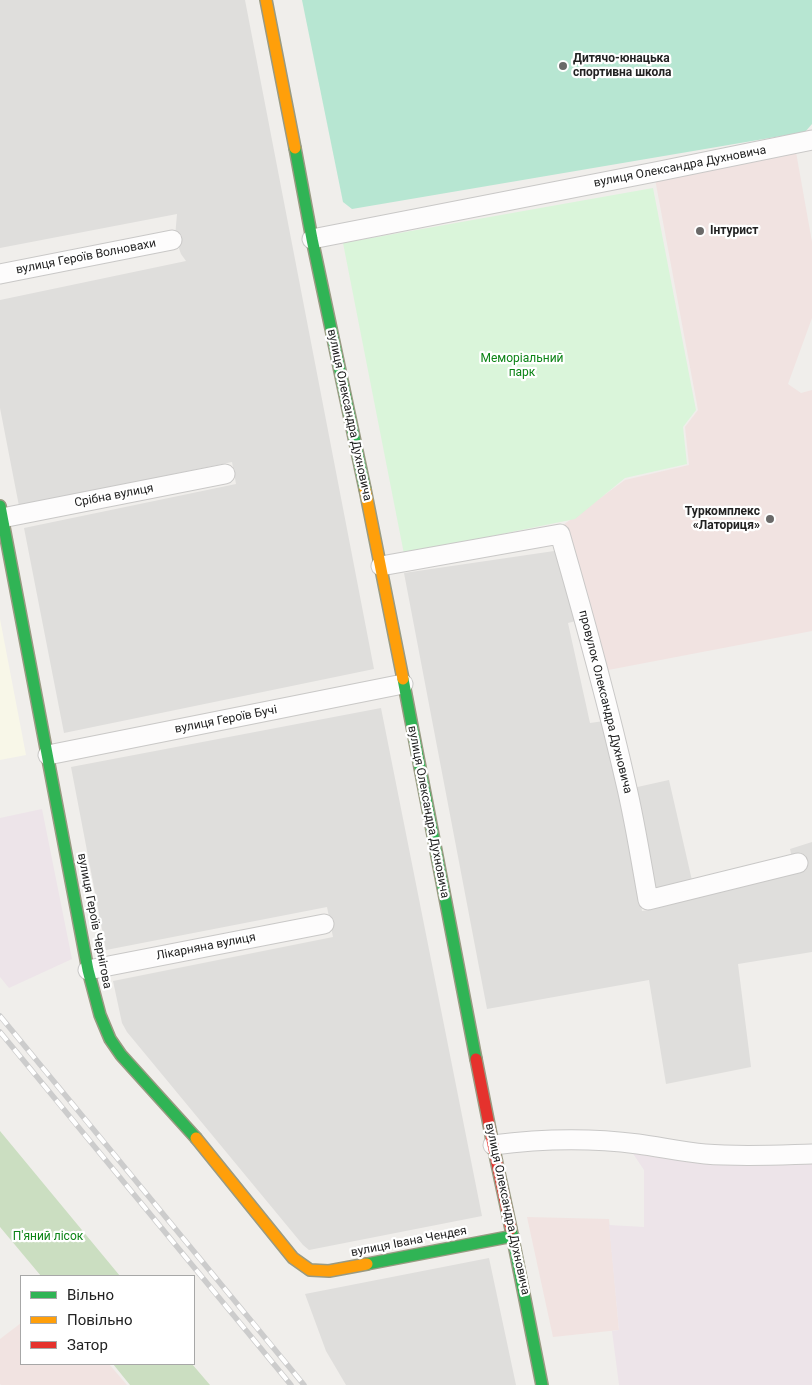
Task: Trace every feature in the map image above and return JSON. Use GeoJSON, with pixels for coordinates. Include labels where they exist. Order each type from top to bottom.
{"type":"FeatureCollection","features":[{"type":"Feature","properties":{"kind":"main road","name":"вулиця Олександра Духновича"},"geometry":{"type":"LineString","coordinates":[[266,0],[312,239],[380,566],[542,1385]]}},
{"type":"Feature","properties":{"kind":"main road","name":"вулиця Героїв Чернігова"},"geometry":{"type":"LineString","coordinates":[[1,512],[88,970],[100,1015],[110,1039],[121,1055],[205,1148],[293,1258],[310,1270]]}},
{"type":"Feature","properties":{"kind":"main road","name":"вулиця Івана Чендея"},"geometry":{"type":"LineString","coordinates":[[310,1270],[329,1272],[513,1236]]}},
{"type":"Feature","properties":{"kind":"street","name":"вулиця Олександра Духновича"},"geometry":{"type":"LineString","coordinates":[[312,239],[812,140]]}},
{"type":"Feature","properties":{"kind":"street","name":"вулиця Героїв Волновахи"},"geometry":{"type":"LineString","coordinates":[[0,274],[172,240]]}},
{"type":"Feature","properties":{"kind":"street","name":"Срібна вулиця"},"geometry":{"type":"LineString","coordinates":[[1,512],[224,474]]}},
{"type":"Feature","properties":{"kind":"street","name":"провулок Олександра Духновича"},"geometry":{"type":"LineString","coordinates":[[380,566],[560,534],[585,620],[626,783],[648,900],[798,863]]}},
{"type":"Feature","properties":{"kind":"street","name":"вулиця Героїв Бучі"},"geometry":{"type":"LineString","coordinates":[[48,756],[403,684]]}},
{"type":"Feature","properties":{"kind":"street","name":"Лікарняна вулиця"},"geometry":{"type":"LineString","coordinates":[[88,970],[324,924]]}},
{"type":"Feature","properties":{"kind":"street"},"geometry":{"type":"LineString","coordinates":[[493,1145],[537,1141],[604,1142],[638,1144],[707,1154],[812,1154]]}},
{"type":"Feature","properties":{"kind":"shaded area"},"geometry":{"type":"Polygon","coordinates":[[[0,0],[245,0],[374,669],[64,733],[24,528],[236,484],[232,462],[19,506],[0,408],[0,300],[186,261],[181,254],[175,237],[177,214],[0,248],[0,0]]]}},
{"type":"Feature","properties":{"kind":"shaded area"},"geometry":{"type":"Polygon","coordinates":[[[796,152],[812,242],[812,318],[788,384],[801,393],[812,390],[812,631],[603,671],[563,525],[625,480],[689,465],[685,427],[698,410],[655,179],[796,152]]]}},
{"type":"Feature","properties":{"kind":"shaded area"},"geometry":{"type":"Polygon","coordinates":[[[561,550],[580,620],[568,623],[590,723],[604,721],[626,813],[642,911],[655,909],[633,788],[669,780],[696,898],[795,873],[790,849],[812,842],[812,952],[738,964],[751,1067],[666,1084],[649,980],[487,1009],[404,573],[561,550]]]}},
{"type":"Feature","properties":{"kind":"shaded area"},"geometry":{"type":"Polygon","coordinates":[[[0,619],[26,755],[0,760],[0,619]]]}},
{"type":"Feature","properties":{"kind":"shaded area"},"geometry":{"type":"Polygon","coordinates":[[[381,708],[482,1216],[309,1250],[127,1032],[122,1023],[113,981],[333,937],[327,907],[106,950],[71,767],[381,708]]]}},
{"type":"Feature","properties":{"kind":"shaded area"},"geometry":{"type":"Polygon","coordinates":[[[42,809],[72,959],[9,988],[0,977],[0,818],[42,809]]]}},
{"type":"Feature","properties":{"kind":"shaded area"},"geometry":{"type":"Polygon","coordinates":[[[632,1152],[812,1162],[812,1385],[619,1385],[612,1331],[619,1330],[609,1225],[644,1227],[644,1170],[632,1152]]]}},
{"type":"Feature","properties":{"kind":"shaded area"},"geometry":{"type":"Polygon","coordinates":[[[527,1217],[609,1219],[619,1330],[553,1337],[527,1217]]]}},
{"type":"Feature","properties":{"kind":"shaded area"},"geometry":{"type":"Polygon","coordinates":[[[489,1258],[516,1385],[346,1385],[326,1351],[305,1294],[489,1258]]]}},
{"type":"Feature","properties":{"kind":"shaded area"},"geometry":{"type":"Polygon","coordinates":[[[20,1324],[20,1365],[110,1365],[127,1385],[1,1385],[0,1339],[20,1324]]]}},
{"type":"Feature","properties":{"kind":"green space","name":"Дитячо-юнацька спортивна школа"},"geometry":{"type":"Polygon","coordinates":[[[302,0],[812,0],[812,124],[805,132],[352,209],[343,202],[302,0]]]}},
{"type":"Feature","properties":{"kind":"green space","name":"Меморіальний парк"},"geometry":{"type":"Polygon","coordinates":[[[653,188],[696,410],[683,427],[687,464],[625,478],[575,519],[404,554],[343,243],[653,188]]]}},
{"type":"Feature","properties":{"kind":"green space","name":"П'яний лісок"},"geometry":{"type":"Polygon","coordinates":[[[0,1131],[119,1275],[40,1275],[0,1227],[0,1131]]]}},
{"type":"Feature","properties":{"kind":"green space"},"geometry":{"type":"Polygon","coordinates":[[[114,1365],[193,1365],[210,1385],[130,1385],[114,1365]]]}},
{"type":"Feature","properties":{"kind":"railway"},"geometry":{"type":"LineString","coordinates":[[0,1016],[304,1385]]}},
{"type":"Feature","properties":{"kind":"railway"},"geometry":{"type":"LineString","coordinates":[[0,1032],[291,1385]]}},
{"type":"Feature","properties":{"kind":"traffic: fast"},"geometry":{"type":"LineString","coordinates":[[295,148],[312,239],[365,489]]}},
{"type":"Feature","properties":{"kind":"traffic: fast"},"geometry":{"type":"LineString","coordinates":[[0,506],[88,970],[100,1015],[110,1039],[121,1055],[196,1138]]}},
{"type":"Feature","properties":{"kind":"traffic: fast"},"geometry":{"type":"LineString","coordinates":[[403,679],[476,1059]]}},
{"type":"Feature","properties":{"kind":"traffic: fast"},"geometry":{"type":"LineString","coordinates":[[511,1229],[542,1385]]}},
{"type":"Feature","properties":{"kind":"traffic: fast"},"geometry":{"type":"LineString","coordinates":[[367,1264],[513,1236]]}},
{"type":"Feature","properties":{"kind":"traffic: slow"},"geometry":{"type":"LineString","coordinates":[[266,0],[295,148]]}},
{"type":"Feature","properties":{"kind":"traffic: slow"},"geometry":{"type":"LineString","coordinates":[[365,489],[403,679]]}},
{"type":"Feature","properties":{"kind":"traffic: slow"},"geometry":{"type":"LineString","coordinates":[[196,1138],[293,1258],[310,1270],[329,1271],[367,1264]]}},
{"type":"Feature","properties":{"kind":"traffic: jam"},"geometry":{"type":"LineString","coordinates":[[476,1059],[511,1229]]}},
{"type":"Feature","properties":{"kind":"place","name":"Дитячо-юнацька спортивна школа"},"geometry":{"type":"Point","coordinates":[563,66]}},
{"type":"Feature","properties":{"kind":"place","name":"Інтурист"},"geometry":{"type":"Point","coordinates":[700,231]}},
{"type":"Feature","properties":{"kind":"place","name":"Туркомплекс «Латориця»"},"geometry":{"type":"Point","coordinates":[770,519]}}]}
